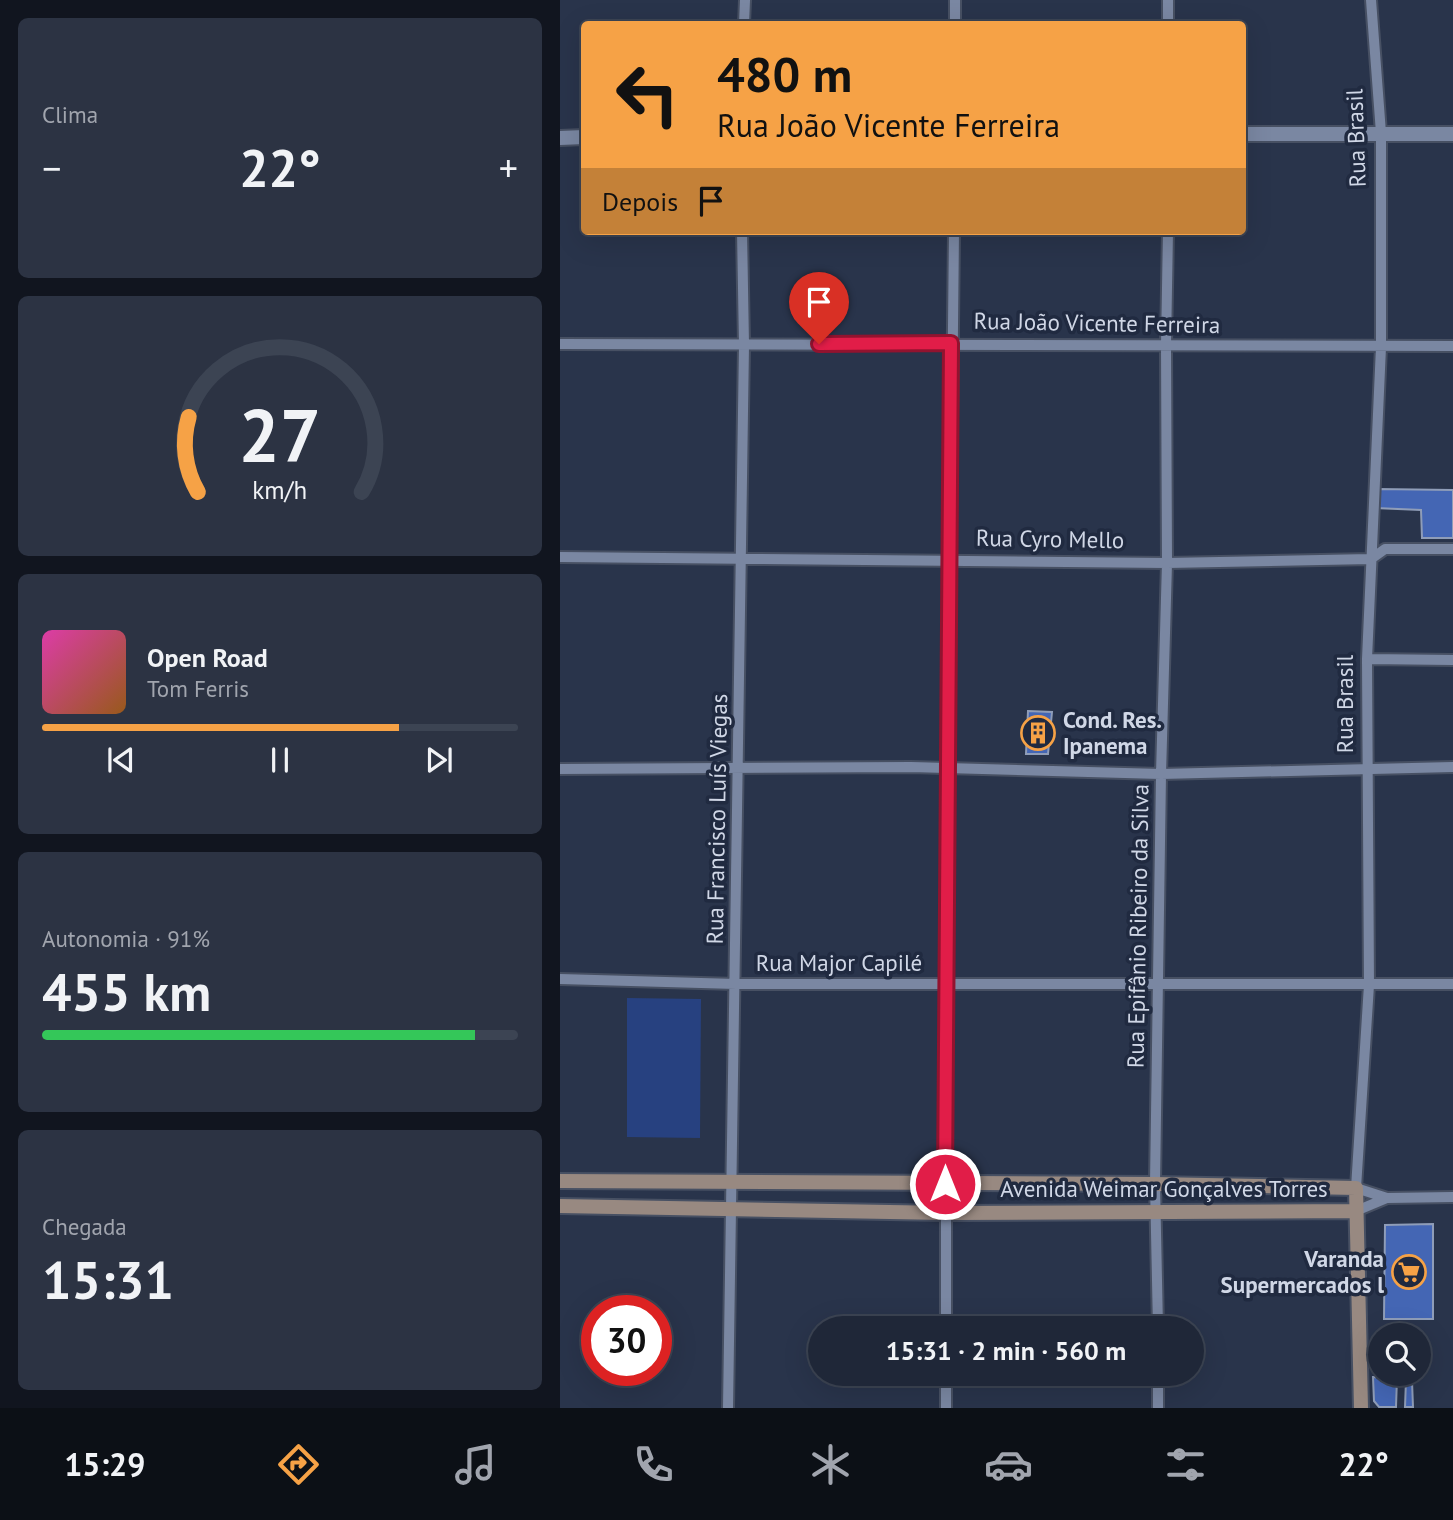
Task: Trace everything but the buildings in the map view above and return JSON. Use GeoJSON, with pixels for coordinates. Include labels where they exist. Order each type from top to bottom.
{"type":"FeatureCollection","features":[{"type":"Feature","properties":{"kind":"main road","name":"Avenida Weimar Gonçalves Torres"},"geometry":{"type":"LineString","coordinates":[[560,1181],[1155,1184],[1356,1188]]}},
{"type":"Feature","properties":{"kind":"main road","name":"Rua Brasil"},"geometry":{"type":"LineString","coordinates":[[1356,1188],[1361,1408]]}},
{"type":"Feature","properties":{"kind":"main road","name":"Avenida Weimar Gonçalves Torres"},"geometry":{"type":"LineString","coordinates":[[560,1206],[946,1213],[1356,1211]]}},
{"type":"Feature","properties":{"kind":"street"},"geometry":{"type":"LineString","coordinates":[[744,21],[745,0]]}},
{"type":"Feature","properties":{"kind":"street"},"geometry":{"type":"LineString","coordinates":[[955,0],[955,21]]}},
{"type":"Feature","properties":{"kind":"street"},"geometry":{"type":"LineString","coordinates":[[1168,0],[1168,21]]}},
{"type":"Feature","properties":{"kind":"street","name":"Rua Brasil"},"geometry":{"type":"LineString","coordinates":[[1356,1188],[1369,985],[1367,659],[1381,347],[1381,133],[1371,0]]}},
{"type":"Feature","properties":{"kind":"street"},"geometry":{"type":"LineString","coordinates":[[1246,134],[1453,134]]}},
{"type":"Feature","properties":{"kind":"street"},"geometry":{"type":"LineString","coordinates":[[560,138],[581,137]]}},
{"type":"Feature","properties":{"kind":"street","name":"Rua Francisco Luís Viegas"},"geometry":{"type":"LineString","coordinates":[[728,1408],[739,769],[744,345],[742,235]]}},
{"type":"Feature","properties":{"kind":"street"},"geometry":{"type":"LineString","coordinates":[[946,1316],[946,985],[954,235]]}},
{"type":"Feature","properties":{"kind":"street","name":"Rua Epifânio Ribeiro da Silva"},"geometry":{"type":"LineString","coordinates":[[1158,1316],[1155,1184],[1167,562],[1168,235]]}},
{"type":"Feature","properties":{"kind":"street","name":"Rua João Vicente Ferreira"},"geometry":{"type":"LineString","coordinates":[[560,344],[1453,346]]}},
{"type":"Feature","properties":{"kind":"street","name":"Rua Cyro Mello"},"geometry":{"type":"LineString","coordinates":[[560,557],[1167,562],[1371,559],[1385,549],[1453,549]]}},
{"type":"Feature","properties":{"kind":"street"},"geometry":{"type":"LineString","coordinates":[[1367,659],[1453,660]]}},
{"type":"Feature","properties":{"kind":"street"},"geometry":{"type":"LineString","coordinates":[[560,769],[950,767],[1161,774],[1453,767]]}},
{"type":"Feature","properties":{"kind":"street","name":"Rua Major Capilé"},"geometry":{"type":"LineString","coordinates":[[560,979],[736,984],[1453,984]]}},
{"type":"Feature","properties":{"kind":"street","name":"Avenida Weimar Gonçalves Torres"},"geometry":{"type":"LineString","coordinates":[[1356,1188],[1387,1198],[1453,1197]]}},
{"type":"Feature","properties":{"kind":"street","name":"Avenida Weimar Gonçalves Torres"},"geometry":{"type":"LineString","coordinates":[[1356,1211],[1387,1198]]}},
{"type":"Feature","properties":{"kind":"street"},"geometry":{"type":"LineString","coordinates":[[946,1386],[946,1408]]}},
{"type":"Feature","properties":{"kind":"street"},"geometry":{"type":"LineString","coordinates":[[1158,1386],[1158,1408]]}},
{"type":"Feature","properties":{"kind":"shaded area"},"geometry":{"type":"Polygon","coordinates":[[[627,998],[701,999],[700,1138],[627,1137],[627,998]]]}},
{"type":"Feature","properties":{"kind":"place","name":"Cond. Res. Ipanema"},"geometry":{"type":"Point","coordinates":[1038,733]}},
{"type":"Feature","properties":{"kind":"place","name":"Varanda Supermercados l"},"geometry":{"type":"Point","coordinates":[1409,1272]}},
{"type":"Feature","properties":{"kind":"route"},"geometry":{"type":"LineString","coordinates":[[819,344],[951,343],[945,1184]]}}]}
